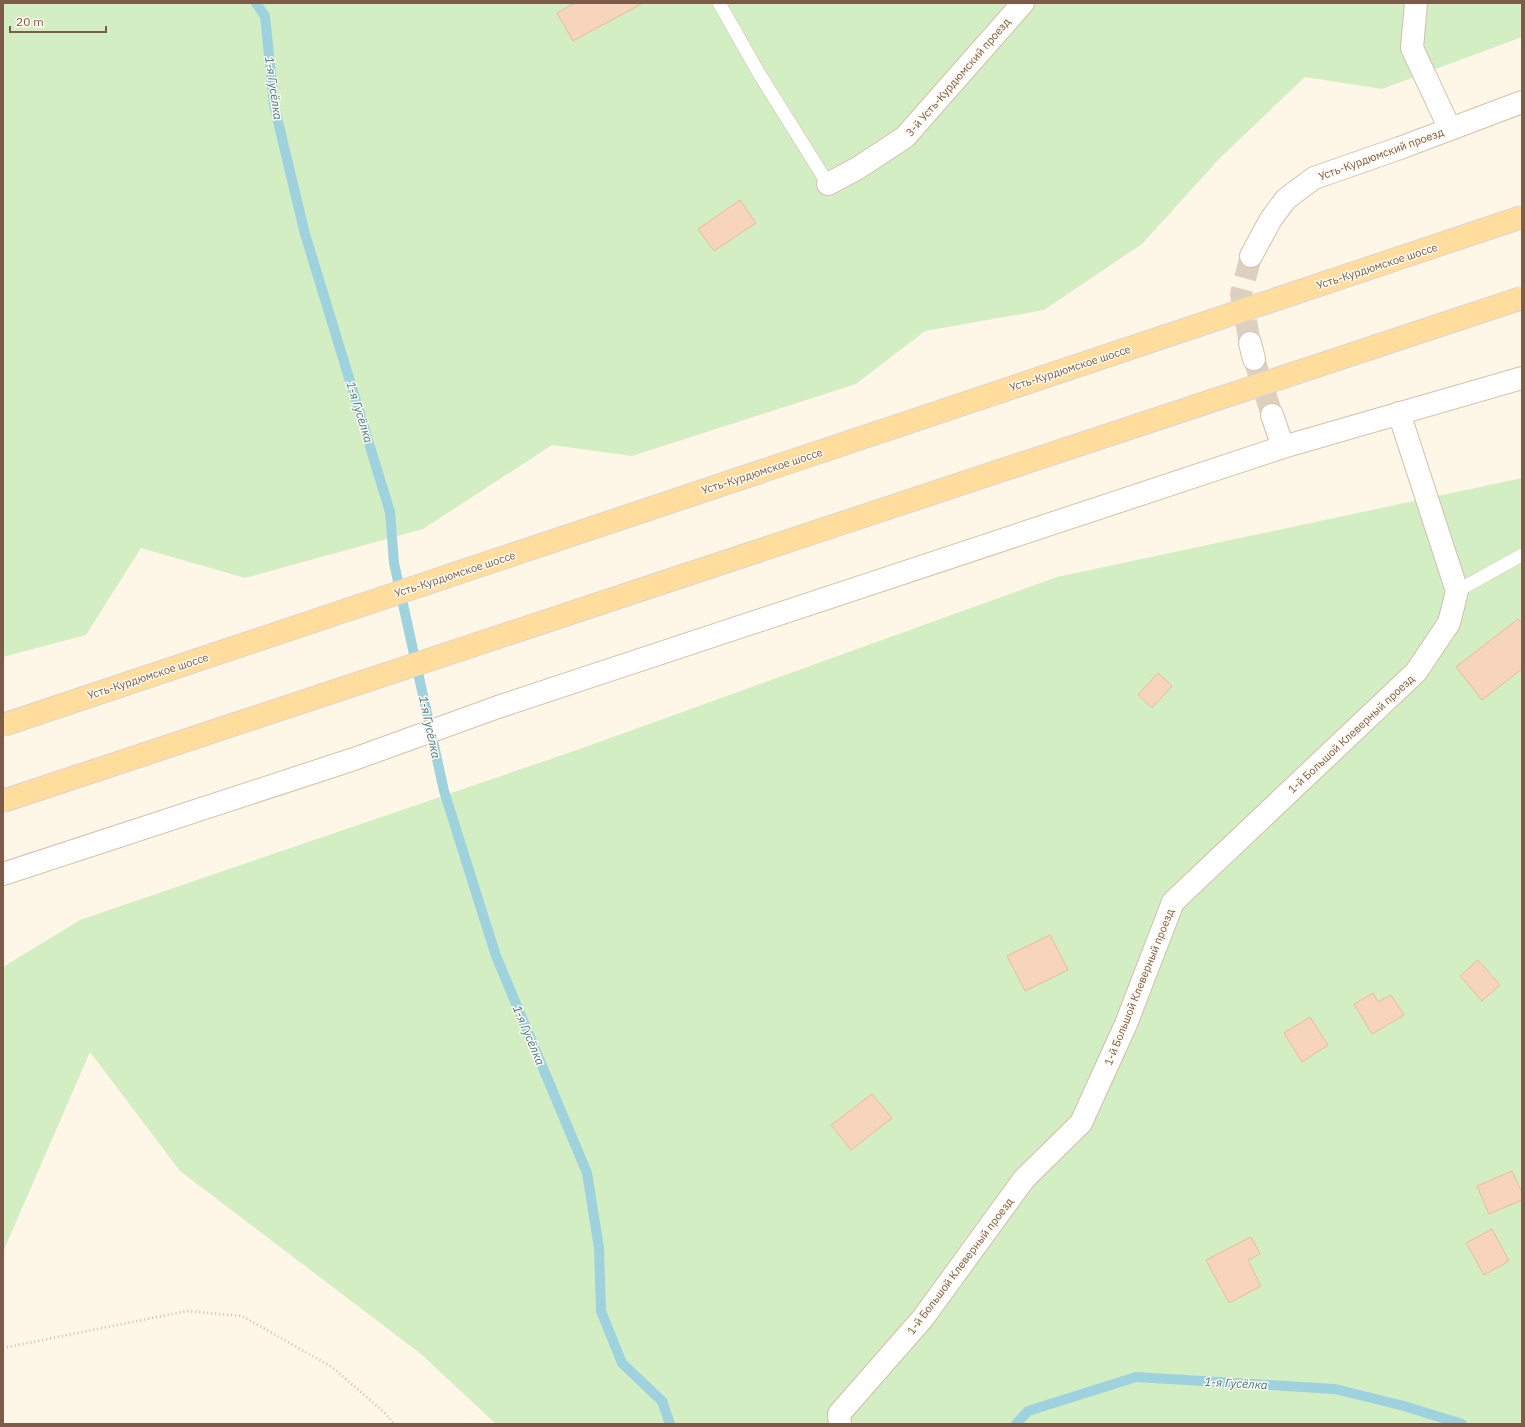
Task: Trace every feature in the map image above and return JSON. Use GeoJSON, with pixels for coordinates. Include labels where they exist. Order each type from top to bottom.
{"type":"FeatureCollection","features":[{"type":"Feature","properties":{"kind":"main road","name":"Усть-Курдюмское шоссе"},"geometry":{"type":"LineString","coordinates":[[3,725],[1522,217]]}},
{"type":"Feature","properties":{"kind":"main road"},"geometry":{"type":"LineString","coordinates":[[3,801],[1522,298]]}},
{"type":"Feature","properties":{"kind":"street","name":"3-й Усть-Курдюмский проезд"},"geometry":{"type":"LineString","coordinates":[[828,184],[858,168],[905,137],[1023,3]]}},
{"type":"Feature","properties":{"kind":"street"},"geometry":{"type":"LineString","coordinates":[[1416,3],[1412,48],[1450,129]]}},
{"type":"Feature","properties":{"kind":"street","name":"Усть-Курдюмский проезд"},"geometry":{"type":"LineString","coordinates":[[1251,256],[1271,219],[1286,199],[1314,178],[1522,102]]}},
{"type":"Feature","properties":{"kind":"street"},"geometry":{"type":"LineString","coordinates":[[3,874],[354,758],[498,707],[1283,446],[1522,378]]}},
{"type":"Feature","properties":{"kind":"street"},"geometry":{"type":"LineString","coordinates":[[1399,413],[1457,591]]}},
{"type":"Feature","properties":{"kind":"street"},"geometry":{"type":"LineString","coordinates":[[1272,415],[1283,446]]}},
{"type":"Feature","properties":{"kind":"street","name":"1-й Большой Клеверный проезд"},"geometry":{"type":"LineString","coordinates":[[840,1424],[839,1414],[923,1318],[1024,1179],[1081,1123],[1126,1024],[1173,902],[1416,672],[1449,623],[1457,591]]}},
{"type":"Feature","properties":{"kind":"lane"},"geometry":{"type":"LineString","coordinates":[[719,3],[760,75],[828,184]]}},
{"type":"Feature","properties":{"kind":"lane"},"geometry":{"type":"LineString","coordinates":[[1457,591],[1522,555]]}},
{"type":"Feature","properties":{"kind":"path"},"geometry":{"type":"LineString","coordinates":[[3,1348],[187,1312],[242,1316],[332,1367],[385,1413],[394,1424]]}},
{"type":"Feature","properties":{"kind":"green space"},"geometry":{"type":"Polygon","coordinates":[[[3,3],[1522,3],[1522,37],[1382,89],[1305,77],[1219,159],[1142,244],[1044,310],[925,331],[856,384],[632,456],[552,445],[423,529],[245,578],[141,548],[86,635],[3,657],[3,3]]]}},
{"type":"Feature","properties":{"kind":"green space"},"geometry":{"type":"Polygon","coordinates":[[[1522,478],[1522,1424],[496,1424],[421,1354],[180,1171],[90,1052],[3,1252],[3,967],[80,920],[577,750],[1057,577],[1522,478]]]}},
{"type":"Feature","properties":{"kind":"building"},"geometry":{"type":"Polygon","coordinates":[[[575,3],[643,3],[573,41],[557,13],[575,3]]]}},
{"type":"Feature","properties":{"kind":"building"},"geometry":{"type":"Polygon","coordinates":[[[740,200],[756,223],[714,251],[698,229],[740,200]]]}},
{"type":"Feature","properties":{"kind":"building"},"geometry":{"type":"Polygon","coordinates":[[[1518,619],[1522,623],[1522,669],[1482,700],[1456,667],[1518,619]]]}},
{"type":"Feature","properties":{"kind":"building"},"geometry":{"type":"Polygon","coordinates":[[[1158,673],[1172,686],[1152,708],[1138,695],[1158,673]]]}},
{"type":"Feature","properties":{"kind":"building"},"geometry":{"type":"Polygon","coordinates":[[[1050,935],[1068,970],[1025,991],[1007,956],[1050,935]]]}},
{"type":"Feature","properties":{"kind":"building"},"geometry":{"type":"Polygon","coordinates":[[[1478,960],[1500,985],[1482,1001],[1460,976],[1478,960]]]}},
{"type":"Feature","properties":{"kind":"building"},"geometry":{"type":"Polygon","coordinates":[[[1373,993],[1378,1002],[1391,995],[1404,1015],[1372,1034],[1354,1004],[1373,993]]]}},
{"type":"Feature","properties":{"kind":"building"},"geometry":{"type":"Polygon","coordinates":[[[1310,1017],[1328,1045],[1302,1062],[1284,1033],[1310,1017]]]}},
{"type":"Feature","properties":{"kind":"building"},"geometry":{"type":"Polygon","coordinates":[[[872,1094],[892,1118],[851,1150],[831,1125],[872,1094]]]}},
{"type":"Feature","properties":{"kind":"building"},"geometry":{"type":"Polygon","coordinates":[[[1512,1171],[1522,1193],[1522,1200],[1489,1214],[1477,1186],[1512,1171]]]}},
{"type":"Feature","properties":{"kind":"building"},"geometry":{"type":"Polygon","coordinates":[[[1492,1229],[1509,1261],[1484,1275],[1466,1243],[1492,1229]]]}},
{"type":"Feature","properties":{"kind":"building"},"geometry":{"type":"Polygon","coordinates":[[[1251,1237],[1260,1254],[1248,1260],[1261,1286],[1229,1303],[1206,1260],[1251,1237]]]}},
{"type":"Feature","properties":{"kind":"waterway","name":"1-я Гусёлка"},"geometry":{"type":"LineString","coordinates":[[256,3],[265,16],[274,105],[305,234],[390,512],[394,563],[444,791],[496,956],[587,1173],[599,1248],[601,1311],[622,1363],[662,1401],[670,1424]]}},
{"type":"Feature","properties":{"kind":"waterway","name":"1-я Гусёлка"},"geometry":{"type":"LineString","coordinates":[[1016,1424],[1028,1411],[1136,1377],[1335,1389],[1404,1406],[1462,1424]]}},
{"type":"Feature","properties":{"kind":"tunnel"},"geometry":{"type":"LineString","coordinates":[[1250,343],[1241,294],[1251,256]]}},
{"type":"Feature","properties":{"kind":"tunnel"},"geometry":{"type":"LineString","coordinates":[[1254,359],[1272,415]]}}]}
